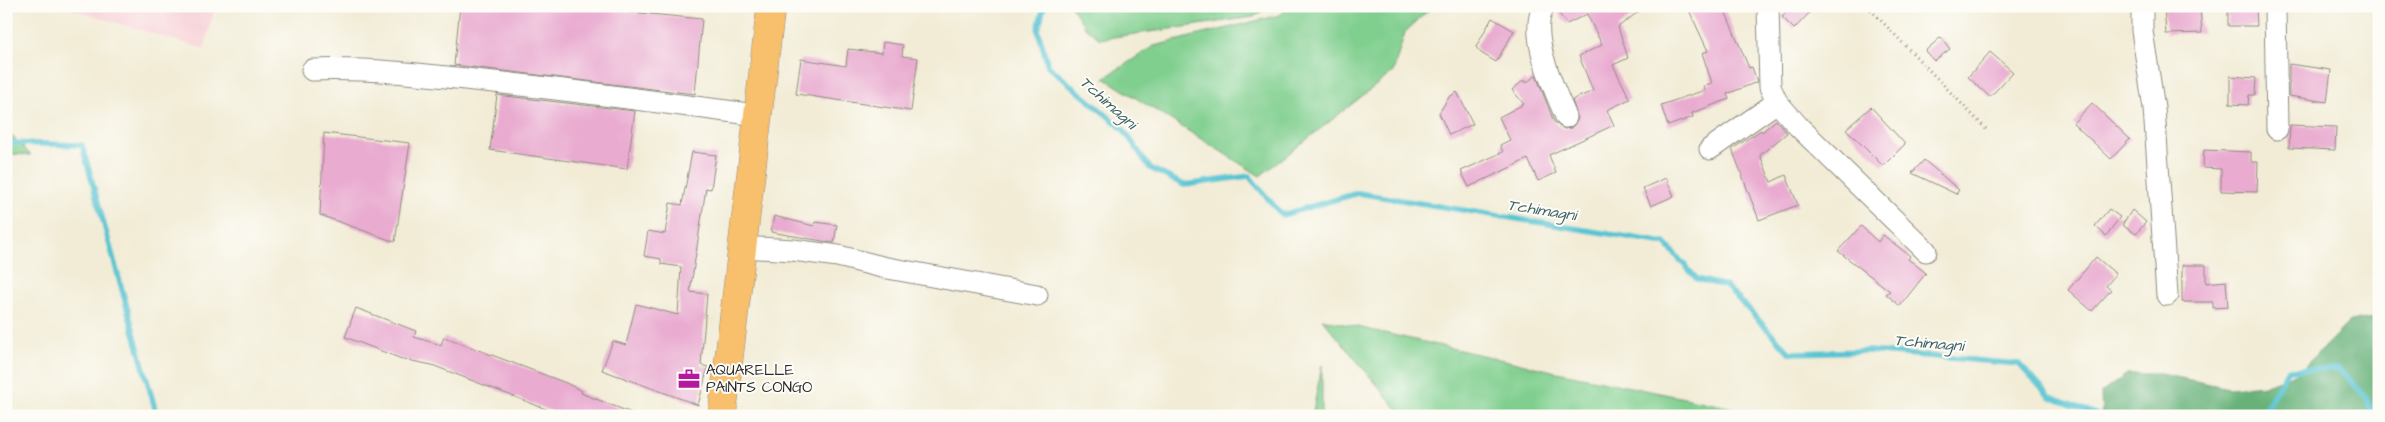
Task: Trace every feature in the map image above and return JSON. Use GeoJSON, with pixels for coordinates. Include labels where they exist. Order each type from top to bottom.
{"type":"FeatureCollection","features":[{"type":"Feature","properties":{"kind":"highway"},"geometry":{"type":"LineString","coordinates":[[722,416],[771,6]]}},
{"type":"Feature","properties":{"kind":"street"},"geometry":{"type":"LineString","coordinates":[[1544,6],[1539,24],[1544,60],[1566,117]]}},
{"type":"Feature","properties":{"kind":"street"},"geometry":{"type":"LineString","coordinates":[[1768,6],[1770,87],[1777,102],[1798,126],[1926,251]]}},
{"type":"Feature","properties":{"kind":"street"},"geometry":{"type":"LineString","coordinates":[[2142,6],[2142,32],[2154,108],[2167,295]]}},
{"type":"Feature","properties":{"kind":"street"},"geometry":{"type":"LineString","coordinates":[[2275,6],[2277,129]]}},
{"type":"Feature","properties":{"kind":"street"},"geometry":{"type":"LineString","coordinates":[[312,70],[334,69],[415,74],[526,85],[757,115]]}},
{"type":"Feature","properties":{"kind":"street"},"geometry":{"type":"LineString","coordinates":[[1710,149],[1777,102]]}},
{"type":"Feature","properties":{"kind":"street"},"geometry":{"type":"LineString","coordinates":[[742,248],[838,256],[1037,295]]}},
{"type":"Feature","properties":{"kind":"path"},"geometry":{"type":"LineString","coordinates":[[1866,6],[1988,131]]}},
{"type":"Feature","properties":{"kind":"shaded area"},"geometry":{"type":"Polygon","coordinates":[[[61,6],[215,6],[204,49],[61,6]]]}},
{"type":"Feature","properties":{"kind":"green space"},"geometry":{"type":"Polygon","coordinates":[[[1071,6],[1269,6],[1254,17],[1100,39],[1085,27],[1071,6]]]}},
{"type":"Feature","properties":{"kind":"green space"},"geometry":{"type":"Polygon","coordinates":[[[1289,6],[1433,6],[1405,32],[1393,72],[1260,176],[1104,78],[1154,46],[1280,15],[1289,6]]]}},
{"type":"Feature","properties":{"kind":"green space"},"geometry":{"type":"Polygon","coordinates":[[[6,130],[31,155],[6,154],[6,130]]]}},
{"type":"Feature","properties":{"kind":"green space"},"geometry":{"type":"Polygon","coordinates":[[[2379,317],[2379,416],[2102,416],[2101,393],[2127,374],[2161,374],[2229,388],[2266,385],[2298,373],[2349,322],[2379,317]]]}},
{"type":"Feature","properties":{"kind":"green space"},"geometry":{"type":"Polygon","coordinates":[[[1322,319],[1557,372],[1772,416],[1403,416],[1322,319]]]}},
{"type":"Feature","properties":{"kind":"green space"},"geometry":{"type":"Polygon","coordinates":[[[1322,365],[1322,416],[1312,416],[1322,365]]]}},
{"type":"Feature","properties":{"kind":"building"},"geometry":{"type":"Polygon","coordinates":[[[460,6],[567,6],[702,19],[695,94],[454,65],[460,6]]]}},
{"type":"Feature","properties":{"kind":"building"},"geometry":{"type":"Polygon","coordinates":[[[1556,6],[1646,6],[1618,27],[1628,58],[1613,65],[1630,99],[1607,110],[1614,125],[1549,155],[1556,173],[1538,181],[1528,159],[1469,187],[1461,171],[1503,152],[1500,145],[1510,140],[1499,117],[1524,104],[1512,90],[1524,80],[1526,83],[1536,75],[1554,122],[1564,129],[1571,128],[1578,119],[1572,100],[1593,91],[1579,56],[1602,45],[1587,14],[1567,24],[1556,10],[1556,6]]]}},
{"type":"Feature","properties":{"kind":"building"},"geometry":{"type":"Polygon","coordinates":[[[1687,6],[1723,6],[1749,68],[1752,67],[1757,82],[1727,94],[1729,99],[1692,113],[1693,117],[1668,126],[1661,105],[1705,90],[1703,86],[1712,83],[1702,53],[1708,51],[1687,6]]]}},
{"type":"Feature","properties":{"kind":"building"},"geometry":{"type":"Polygon","coordinates":[[[1792,6],[1816,6],[1794,29],[1782,17],[1792,6]]]}},
{"type":"Feature","properties":{"kind":"building"},"geometry":{"type":"Polygon","coordinates":[[[2164,6],[2200,6],[2202,33],[2166,34],[2164,6]]]}},
{"type":"Feature","properties":{"kind":"building"},"geometry":{"type":"Polygon","coordinates":[[[2228,6],[2256,6],[2257,26],[2228,26],[2228,6]]]}},
{"type":"Feature","properties":{"kind":"building"},"geometry":{"type":"Polygon","coordinates":[[[1492,18],[1514,31],[1496,62],[1481,53],[1476,47],[1492,18]]]}},
{"type":"Feature","properties":{"kind":"building"},"geometry":{"type":"Polygon","coordinates":[[[1941,37],[1950,49],[1934,61],[1925,51],[1941,37]]]}},
{"type":"Feature","properties":{"kind":"building"},"geometry":{"type":"Polygon","coordinates":[[[883,42],[903,45],[902,56],[918,58],[911,111],[796,94],[801,59],[846,66],[848,49],[882,53],[883,42]]]}},
{"type":"Feature","properties":{"kind":"building"},"geometry":{"type":"Polygon","coordinates":[[[1990,52],[2013,72],[1990,97],[1968,77],[1990,52]]]}},
{"type":"Feature","properties":{"kind":"building"},"geometry":{"type":"Polygon","coordinates":[[[2289,64],[2331,70],[2327,102],[2289,96],[2289,64]]]}},
{"type":"Feature","properties":{"kind":"building"},"geometry":{"type":"Polygon","coordinates":[[[2230,76],[2256,78],[2255,95],[2249,95],[2248,105],[2230,104],[2230,76]]]}},
{"type":"Feature","properties":{"kind":"building"},"geometry":{"type":"Polygon","coordinates":[[[1457,92],[1473,124],[1449,135],[1439,113],[1449,97],[1457,92]]]}},
{"type":"Feature","properties":{"kind":"building"},"geometry":{"type":"Polygon","coordinates":[[[497,95],[635,111],[627,169],[490,150],[497,95]]]}},
{"type":"Feature","properties":{"kind":"building"},"geometry":{"type":"Polygon","coordinates":[[[2092,103],[2130,139],[2111,159],[2073,123],[2092,103]]]}},
{"type":"Feature","properties":{"kind":"building"},"geometry":{"type":"Polygon","coordinates":[[[1871,107],[1905,144],[1883,166],[1846,129],[1871,107]]]}},
{"type":"Feature","properties":{"kind":"building"},"geometry":{"type":"Polygon","coordinates":[[[1776,120],[1787,133],[1760,155],[1771,182],[1786,175],[1798,205],[1759,220],[1732,149],[1761,130],[1762,132],[1776,120]]]}},
{"type":"Feature","properties":{"kind":"building"},"geometry":{"type":"Polygon","coordinates":[[[2290,125],[2336,127],[2335,150],[2289,148],[2290,125]]]}},
{"type":"Feature","properties":{"kind":"building"},"geometry":{"type":"Polygon","coordinates":[[[324,133],[410,143],[395,242],[320,215],[324,133]]]}},
{"type":"Feature","properties":{"kind":"building"},"geometry":{"type":"Polygon","coordinates":[[[2204,150],[2251,152],[2251,162],[2258,162],[2257,192],[2221,191],[2221,169],[2203,168],[2204,150]]]}},
{"type":"Feature","properties":{"kind":"building"},"geometry":{"type":"Polygon","coordinates":[[[692,152],[716,155],[711,189],[706,188],[690,292],[707,294],[701,365],[708,367],[698,405],[602,370],[613,341],[626,345],[636,304],[678,315],[681,267],[661,264],[661,259],[644,256],[648,231],[665,234],[670,203],[682,205],[692,152]]]}},
{"type":"Feature","properties":{"kind":"building"},"geometry":{"type":"Polygon","coordinates":[[[1924,160],[1959,190],[1956,194],[1912,173],[1924,160]]]}},
{"type":"Feature","properties":{"kind":"building"},"geometry":{"type":"Polygon","coordinates":[[[1666,178],[1674,196],[1651,206],[1643,188],[1666,178]]]}},
{"type":"Feature","properties":{"kind":"building"},"geometry":{"type":"Polygon","coordinates":[[[2109,209],[2120,217],[2106,236],[2095,226],[2109,209]]]}},
{"type":"Feature","properties":{"kind":"building"},"geometry":{"type":"Polygon","coordinates":[[[2132,210],[2146,222],[2136,234],[2122,225],[2132,210]]]}},
{"type":"Feature","properties":{"kind":"building"},"geometry":{"type":"Polygon","coordinates":[[[774,216],[814,226],[815,222],[837,225],[834,243],[771,232],[774,216]]]}},
{"type":"Feature","properties":{"kind":"building"},"geometry":{"type":"Polygon","coordinates":[[[1861,226],[1878,242],[1883,235],[1910,256],[1908,259],[1926,273],[1900,306],[1886,294],[1890,291],[1838,251],[1861,226]]]}},
{"type":"Feature","properties":{"kind":"building"},"geometry":{"type":"Polygon","coordinates":[[[2096,257],[2116,274],[2106,286],[2111,290],[2092,311],[2068,290],[2096,257]]]}},
{"type":"Feature","properties":{"kind":"building"},"geometry":{"type":"Polygon","coordinates":[[[2182,265],[2206,265],[2206,283],[2226,281],[2228,307],[2213,308],[2213,302],[2182,302],[2182,265]]]}},
{"type":"Feature","properties":{"kind":"building"},"geometry":{"type":"Polygon","coordinates":[[[356,308],[416,331],[414,337],[441,345],[444,337],[566,383],[582,391],[581,393],[639,416],[564,416],[432,365],[402,359],[345,337],[356,308]]]}},
{"type":"Feature","properties":{"kind":"waterway","name":"Tchimagni"},"geometry":{"type":"LineString","coordinates":[[1044,6],[1038,30],[1048,66],[1123,129],[1150,168],[1184,185],[1249,176],[1282,215],[1358,193],[1665,243],[1697,279],[1726,286],[1790,353],[1868,351],[2019,364],[2050,397],[2101,416]]}},
{"type":"Feature","properties":{"kind":"waterway"},"geometry":{"type":"LineString","coordinates":[[6,143],[82,145],[157,416]]}},
{"type":"Feature","properties":{"kind":"waterway","name":"Tchimagni"},"geometry":{"type":"LineString","coordinates":[[2261,416],[2288,370],[2339,369],[2367,398],[2372,416]]}},
{"type":"Feature","properties":{"kind":"place","name":"AQUARELLE PAINTS CONGO"},"geometry":{"type":"Point","coordinates":[689,379]}}]}
